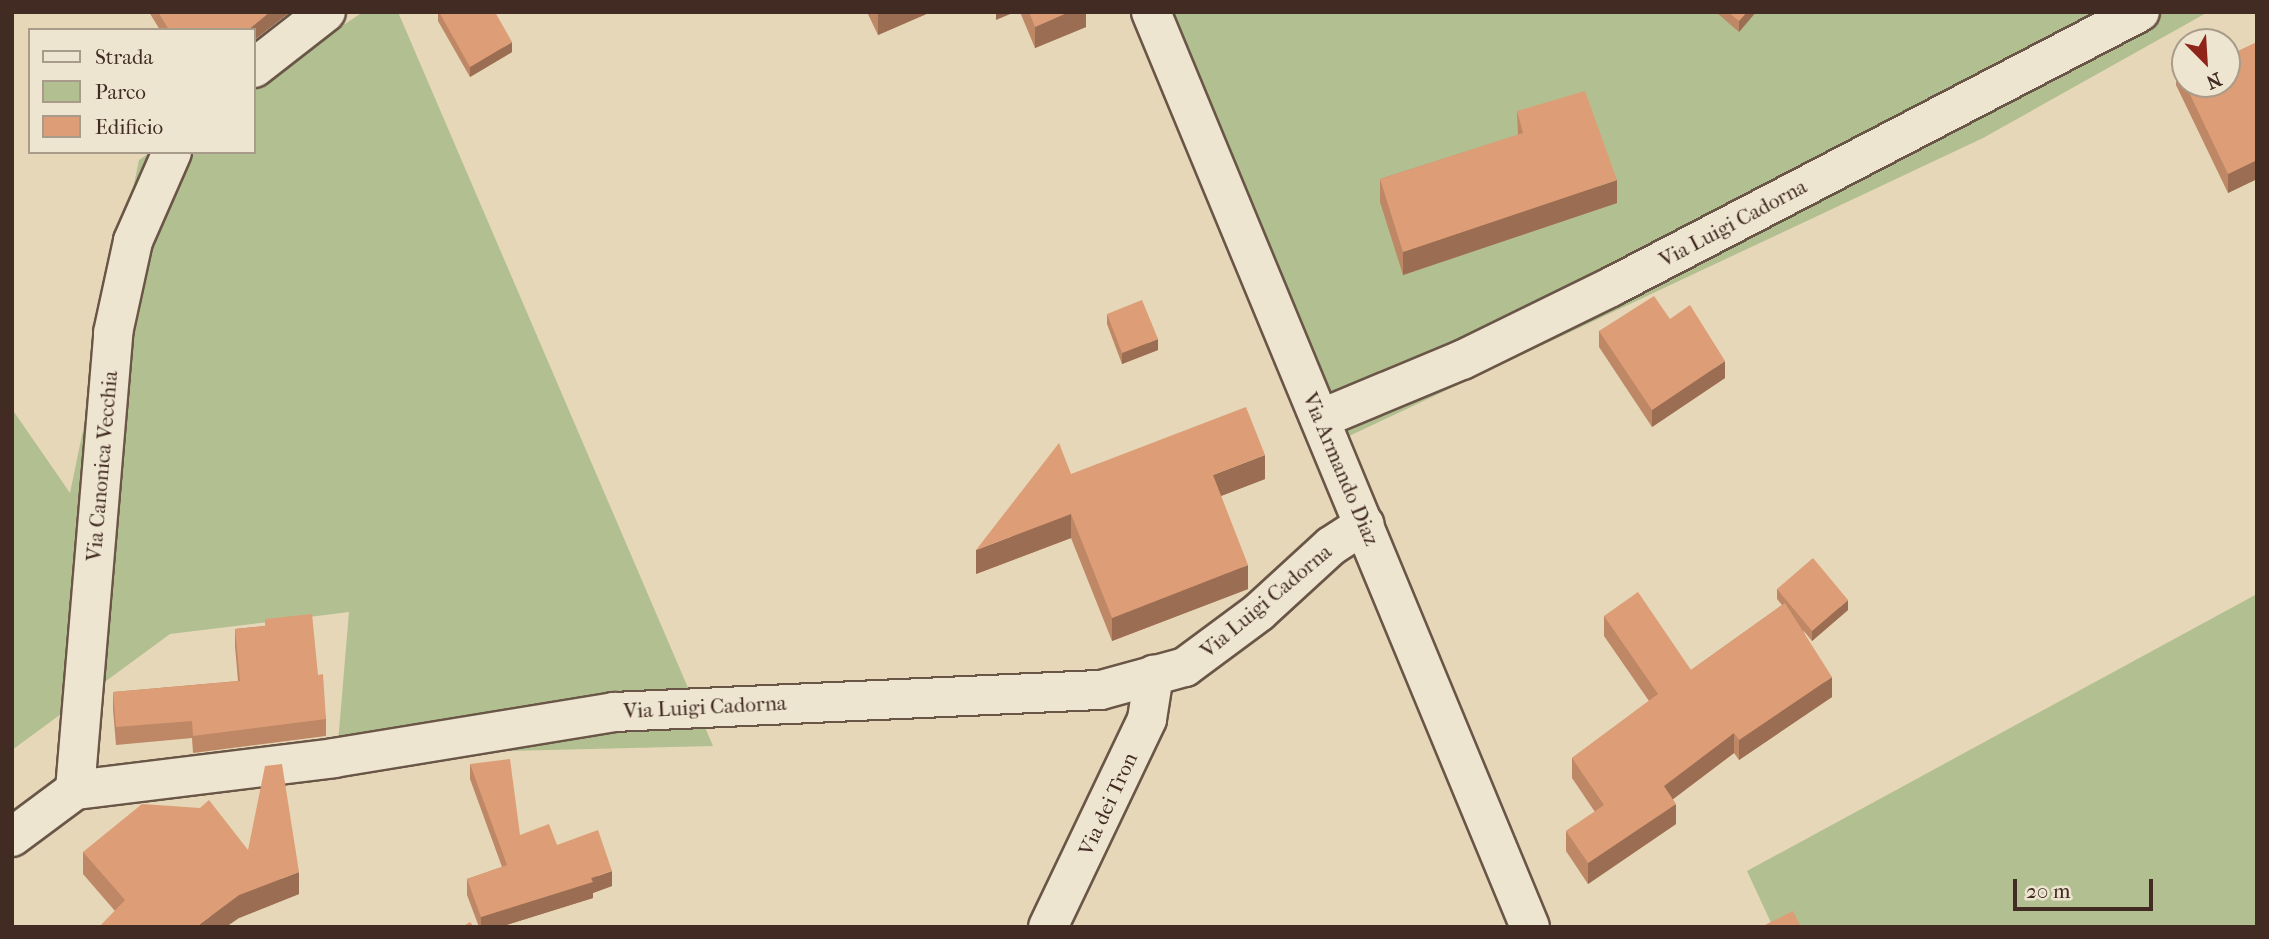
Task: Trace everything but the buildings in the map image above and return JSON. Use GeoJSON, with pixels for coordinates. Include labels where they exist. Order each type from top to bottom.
{"type":"FeatureCollection","features":[{"type":"Feature","properties":{"kind":"street"},"geometry":{"type":"LineString","coordinates":[[256,66],[326,12]]}},
{"type":"Feature","properties":{"kind":"street","name":"Via Armando Diaz"},"geometry":{"type":"LineString","coordinates":[[1151,12],[1530,927]]}},
{"type":"Feature","properties":{"kind":"street","name":"Via Luigi Cadorna"},"geometry":{"type":"LineString","coordinates":[[1320,419],[1462,360],[1611,287],[2140,12]]}},
{"type":"Feature","properties":{"kind":"street","name":"Via Canonica Vecchia"},"geometry":{"type":"LineString","coordinates":[[75,790],[113,333],[133,241],[171,154]]}},
{"type":"Feature","properties":{"kind":"street","name":"Via Luigi Cadorna"},"geometry":{"type":"LineString","coordinates":[[12,837],[75,790],[334,758],[614,712],[1101,690],[1185,667],[1259,612],[1331,546],[1365,524]]}},
{"type":"Feature","properties":{"kind":"street","name":"Via dei Tron"},"geometry":{"type":"LineString","coordinates":[[1048,927],[1147,719],[1154,675]]}},
{"type":"Feature","properties":{"kind":"green space"},"geometry":{"type":"Polygon","coordinates":[[[363,12],[398,12],[713,746],[337,755],[349,612],[170,634],[12,750],[12,409],[70,493],[139,160],[148,154],[256,154],[256,84],[363,12]]]}},
{"type":"Feature","properties":{"kind":"green space"},"geometry":{"type":"Polygon","coordinates":[[[1164,12],[2208,12],[2179,28],[2171,28],[2171,33],[1983,138],[1347,437],[1164,12]]]}},
{"type":"Feature","properties":{"kind":"green space"},"geometry":{"type":"Polygon","coordinates":[[[2257,594],[2257,927],[1773,927],[1747,871],[2257,594]]]}}]}
